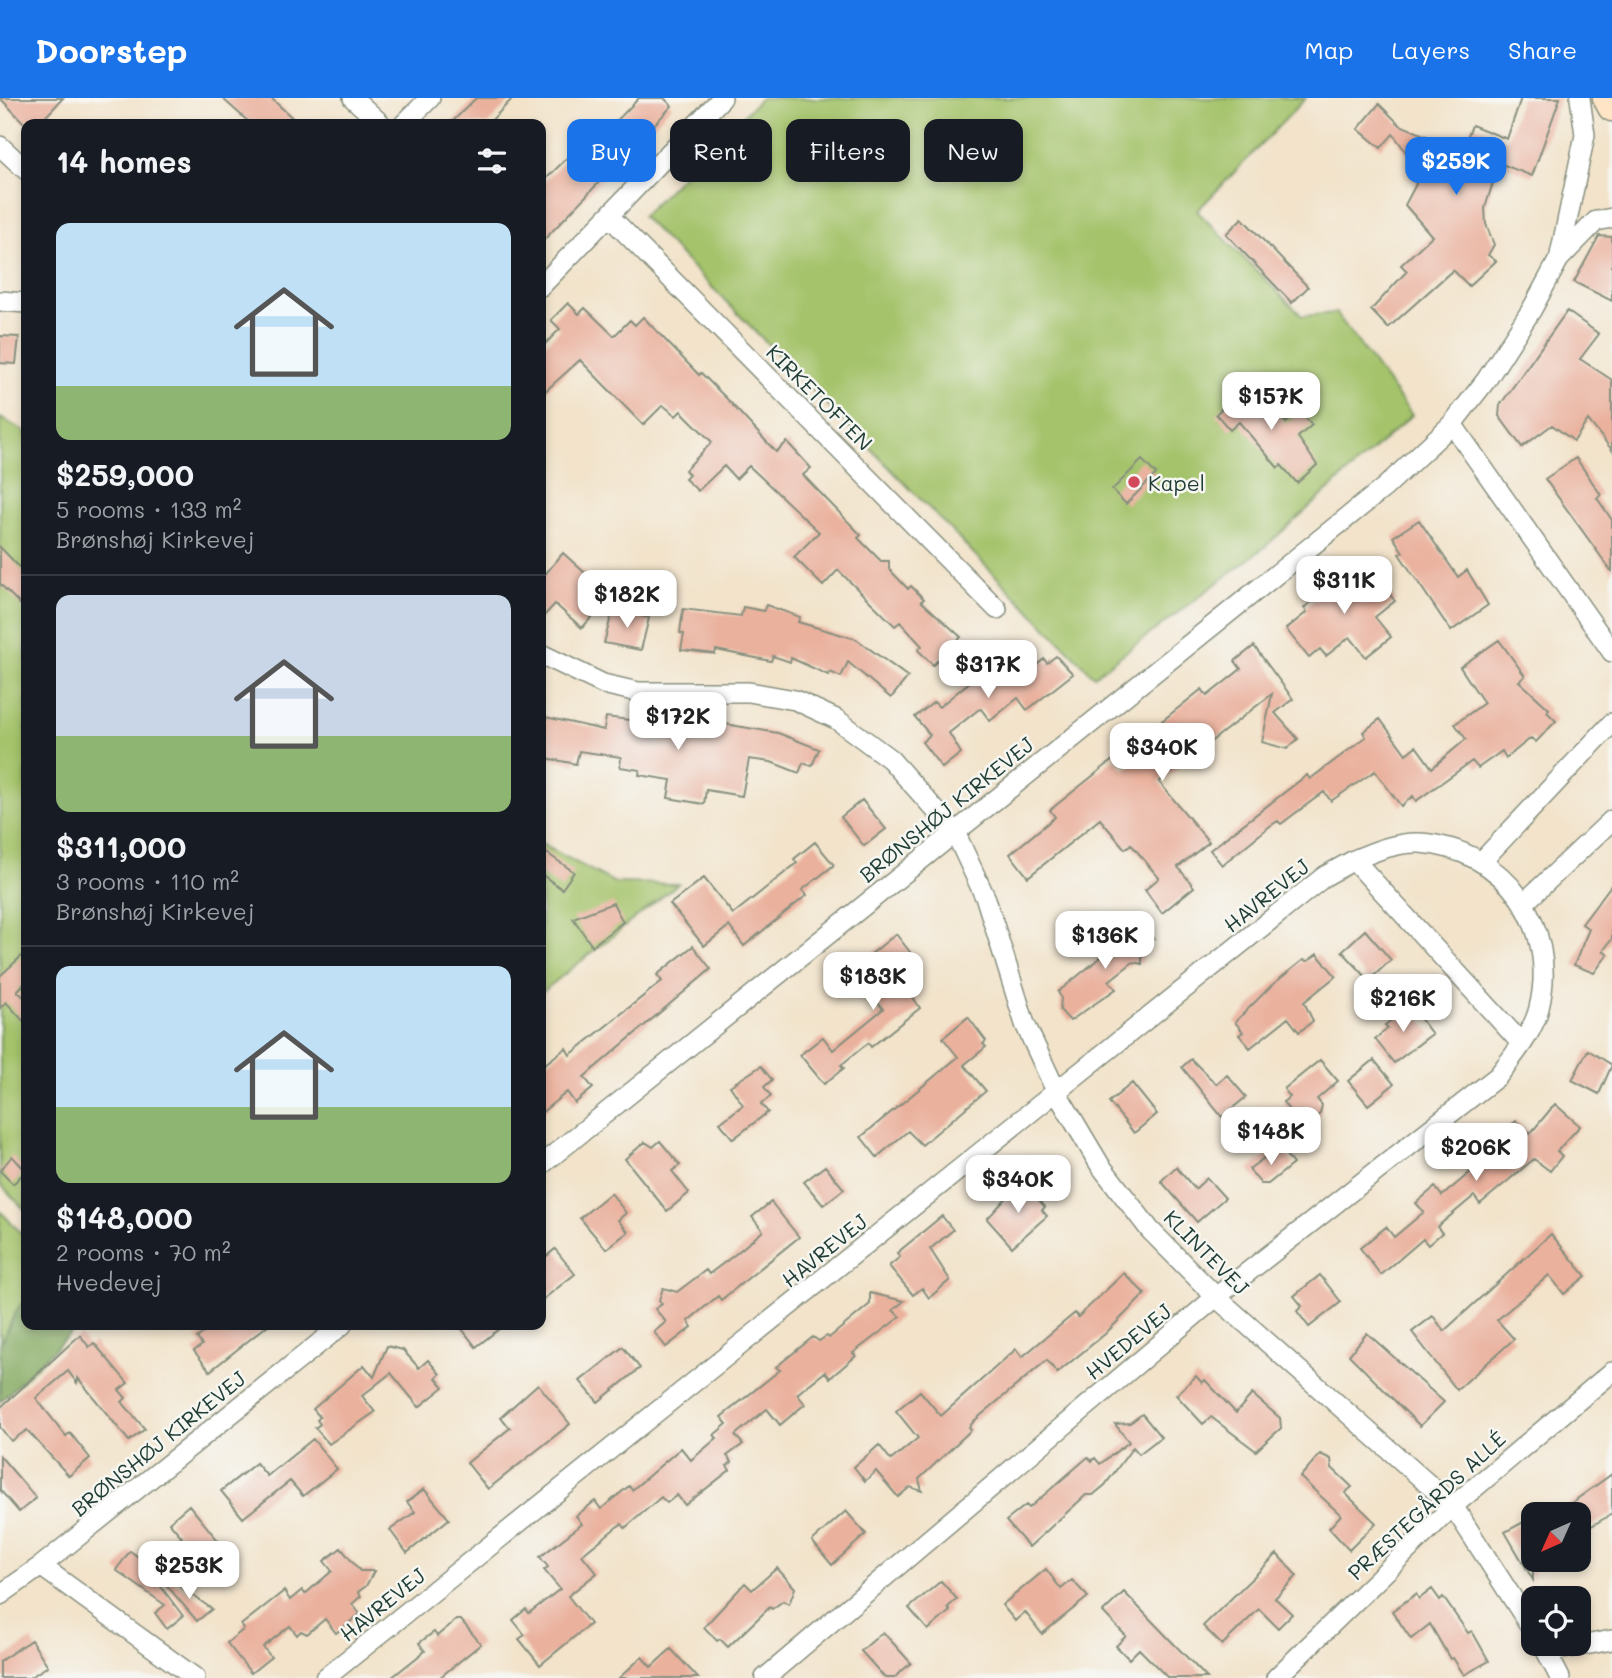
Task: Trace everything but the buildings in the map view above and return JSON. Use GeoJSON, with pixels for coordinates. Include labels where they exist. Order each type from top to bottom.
{"type":"FeatureCollection","features":[{"type":"Feature","properties":{"kind":"main road"},"geometry":{"type":"LineString","coordinates":[[1607,98],[1612,107]]}},
{"type":"Feature","properties":{"kind":"street"},"geometry":{"type":"LineString","coordinates":[[352,98],[376,119]]}},
{"type":"Feature","properties":{"kind":"street"},"geometry":{"type":"LineString","coordinates":[[409,119],[430,98]]}},
{"type":"Feature","properties":{"kind":"street"},"geometry":{"type":"LineString","coordinates":[[546,281],[722,98]]}},
{"type":"Feature","properties":{"kind":"street","name":"BRØNSHØJ KIRKEVEJ"},"geometry":{"type":"LineString","coordinates":[[1559,259],[1585,135],[1580,98]]}},
{"type":"Feature","properties":{"kind":"street"},"geometry":{"type":"LineString","coordinates":[[0,146],[21,165]]}},
{"type":"Feature","properties":{"kind":"street","name":"KIRKETOFTEN"},"geometry":{"type":"LineString","coordinates":[[610,217],[997,609]]}},
{"type":"Feature","properties":{"kind":"street","name":"BRØNSHØJ KIRKEVEJ"},"geometry":{"type":"LineString","coordinates":[[546,1161],[1385,487],[1452,424],[1517,332],[1559,259],[1596,221],[1612,218]]}},
{"type":"Feature","properties":{"kind":"street"},"geometry":{"type":"LineString","coordinates":[[0,301],[21,303]]}},
{"type":"Feature","properties":{"kind":"street"},"geometry":{"type":"LineString","coordinates":[[1452,424],[1612,652]]}},
{"type":"Feature","properties":{"kind":"street","name":"KLINTEVEJ"},"geometry":{"type":"LineString","coordinates":[[546,656],[603,684],[638,692],[749,692],[783,697],[811,706],[836,719],[890,759],[955,832],[986,899],[1025,1024],[1056,1093],[1100,1165],[1150,1230],[1216,1297],[1453,1506],[1521,1611]]}},
{"type":"Feature","properties":{"kind":"street"},"geometry":{"type":"LineString","coordinates":[[1482,861],[1612,723]]}},
{"type":"Feature","properties":{"kind":"street"},"geometry":{"type":"LineString","coordinates":[[1525,902],[1612,820]]}},
{"type":"Feature","properties":{"kind":"street","name":"HAVREVEJ"},"geometry":{"type":"LineString","coordinates":[[325,1678],[1325,876],[1385,847],[1418,843],[1451,848],[1482,861],[1506,879],[1525,902]]}},
{"type":"Feature","properties":{"kind":"street"},"geometry":{"type":"LineString","coordinates":[[1354,860],[1522,1044]]}},
{"type":"Feature","properties":{"kind":"street","name":"HVEDEVEJ"},"geometry":{"type":"LineString","coordinates":[[765,1678],[1216,1297],[1474,1098],[1498,1076],[1522,1044],[1538,1011],[1545,974],[1540,937],[1525,902]]}},
{"type":"Feature","properties":{"kind":"street","name":"BRØNSHØJ KIRKEVEJ"},"geometry":{"type":"LineString","coordinates":[[0,1595],[41,1566],[336,1330]]}},
{"type":"Feature","properties":{"kind":"street","name":"PRÆSTEGÅRDS ALLÉ"},"geometry":{"type":"LineString","coordinates":[[1276,1678],[1453,1506],[1612,1372]]}},
{"type":"Feature","properties":{"kind":"street"},"geometry":{"type":"LineString","coordinates":[[41,1566],[195,1678]]}},
{"type":"Feature","properties":{"kind":"street"},"geometry":{"type":"LineString","coordinates":[[1591,1642],[1612,1640]]}},
{"type":"Feature","properties":{"kind":"street"},"geometry":{"type":"LineString","coordinates":[[1548,1656],[1560,1678]]}},
{"type":"Feature","properties":{"kind":"green space"},"geometry":{"type":"Polygon","coordinates":[[[761,98],[1306,98],[1197,211],[1302,316],[1336,313],[1412,415],[1266,546],[1094,676],[642,216],[676,182],[772,182],[772,119],[740,119],[761,98]]]}},
{"type":"Feature","properties":{"kind":"green space"},"geometry":{"type":"Polygon","coordinates":[[[0,418],[21,429],[21,1206],[0,1184],[0,418]]]}},
{"type":"Feature","properties":{"kind":"green space"},"geometry":{"type":"Polygon","coordinates":[[[546,847],[615,883],[678,884],[546,989],[546,847]]]}},
{"type":"Feature","properties":{"kind":"green space"},"geometry":{"type":"Polygon","coordinates":[[[0,1211],[21,1233],[21,1305],[0,1344],[0,1211]]]}},
{"type":"Feature","properties":{"kind":"green space"},"geometry":{"type":"Polygon","coordinates":[[[21,1305],[21,1330],[74,1330],[0,1402],[0,1344],[21,1305]]]}},
{"type":"Feature","properties":{"kind":"place","name":"Kapel"},"geometry":{"type":"Point","coordinates":[1134,482]}}]}
